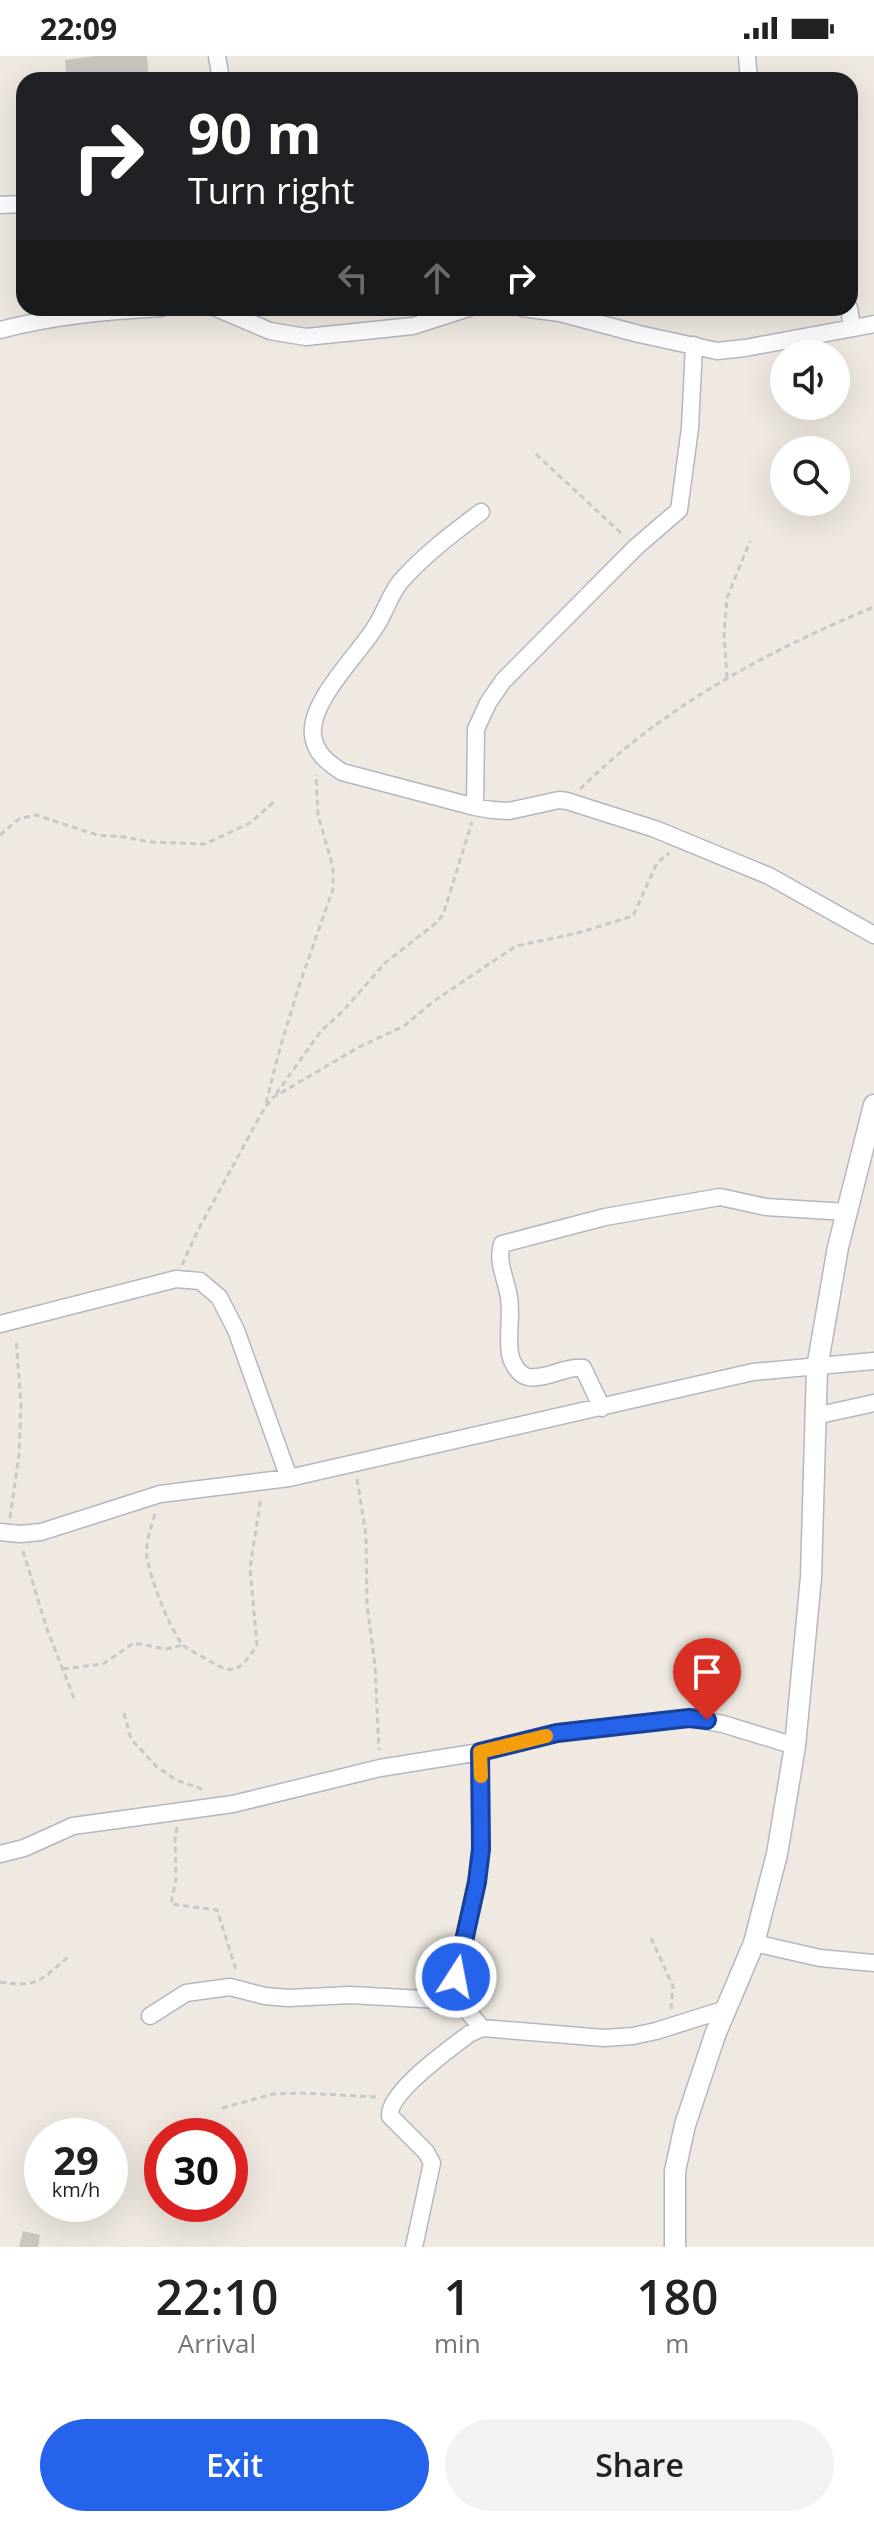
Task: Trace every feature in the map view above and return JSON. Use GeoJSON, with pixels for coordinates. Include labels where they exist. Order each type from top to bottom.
{"type":"FeatureCollection","features":[{"type":"Feature","properties":{"kind":"street"},"geometry":{"type":"LineString","coordinates":[[0,330],[73,316]]}},
{"type":"Feature","properties":{"kind":"street"},"geometry":{"type":"LineString","coordinates":[[235,316],[270,331],[306,337],[413,326],[444,316]]}},
{"type":"Feature","properties":{"kind":"street"},"geometry":{"type":"LineString","coordinates":[[571,316],[717,351],[874,324]]}},
{"type":"Feature","properties":{"kind":"street"},"geometry":{"type":"LineString","coordinates":[[850,316],[852,328]]}},
{"type":"Feature","properties":{"kind":"street"},"geometry":{"type":"LineString","coordinates":[[475,807],[475,736],[478,722],[503,681],[636,547],[681,507],[690,428],[694,345]]}},
{"type":"Feature","properties":{"kind":"street"},"geometry":{"type":"LineString","coordinates":[[481,512],[439,545],[399,583],[376,627],[327,692],[313,723],[317,750],[325,760],[342,772],[475,807],[509,811],[559,800],[655,829],[769,876],[874,935]]}},
{"type":"Feature","properties":{"kind":"street"},"geometry":{"type":"LineString","coordinates":[[675,2247],[675,2171],[685,2125],[726,2009],[754,1943],[777,1854],[795,1746],[811,1577],[817,1368],[838,1247],[874,1105]]}},
{"type":"Feature","properties":{"kind":"street"},"geometry":{"type":"LineString","coordinates":[[602,1408],[583,1368],[538,1377],[526,1377],[518,1371],[510,1355],[509,1299],[499,1258],[502,1244],[605,1217],[720,1197],[766,1207],[847,1212]]}},
{"type":"Feature","properties":{"kind":"street"},"geometry":{"type":"LineString","coordinates":[[8,1323],[176,1279],[200,1281],[219,1297],[236,1330],[289,1478]]}},
{"type":"Feature","properties":{"kind":"street"},"geometry":{"type":"LineString","coordinates":[[0,1532],[41,1532],[160,1494],[289,1478],[753,1372],[874,1361]]}},
{"type":"Feature","properties":{"kind":"street"},"geometry":{"type":"LineString","coordinates":[[815,1416],[874,1403]]}},
{"type":"Feature","properties":{"kind":"street"},"geometry":{"type":"LineString","coordinates":[[0,1854],[24,1848],[73,1826],[233,1804],[380,1768],[480,1752],[557,1733],[689,1718],[723,1724],[795,1746]]}},
{"type":"Feature","properties":{"kind":"street"},"geometry":{"type":"LineString","coordinates":[[480,1752],[481,1849],[477,1882],[457,1966],[459,2001],[482,2028]]}},
{"type":"Feature","properties":{"kind":"street"},"geometry":{"type":"LineString","coordinates":[[754,1943],[820,1958],[874,1963]]}},
{"type":"Feature","properties":{"kind":"street"},"geometry":{"type":"LineString","coordinates":[[150,2016],[186,1993],[230,1987],[288,1998],[350,1995],[459,2001]]}},
{"type":"Feature","properties":{"kind":"street"},"geometry":{"type":"LineString","coordinates":[[414,2247],[432,2163],[426,2152],[390,2116],[391,2105],[400,2092],[461,2040],[482,2028],[604,2038],[645,2034],[726,2009]]}},
{"type":"Feature","properties":{"kind":"path"},"geometry":{"type":"LineString","coordinates":[[536,454],[636,547]]}},
{"type":"Feature","properties":{"kind":"path"},"geometry":{"type":"LineString","coordinates":[[727,678],[724,633],[727,598],[750,541]]}},
{"type":"Feature","properties":{"kind":"path"},"geometry":{"type":"LineString","coordinates":[[567,801],[658,721],[703,691],[829,625],[874,607]]}},
{"type":"Feature","properties":{"kind":"path"},"geometry":{"type":"LineString","coordinates":[[265,1107],[280,1048],[334,883],[333,867],[318,815],[316,772]]}},
{"type":"Feature","properties":{"kind":"path"},"geometry":{"type":"LineString","coordinates":[[0,835],[19,819],[36,815],[97,835],[150,842],[205,844],[250,823],[276,800]]}},
{"type":"Feature","properties":{"kind":"path"},"geometry":{"type":"LineString","coordinates":[[176,1279],[198,1230],[265,1107],[321,1031],[385,963],[443,915],[475,807]]}},
{"type":"Feature","properties":{"kind":"path"},"geometry":{"type":"LineString","coordinates":[[274,1097],[359,1047],[404,1026],[434,1001],[516,946],[578,933],[633,916],[657,863],[690,843]]}},
{"type":"Feature","properties":{"kind":"path"},"geometry":{"type":"LineString","coordinates":[[8,1323],[21,1404],[11,1522],[20,1534],[27,1568],[74,1698]]}},
{"type":"Feature","properties":{"kind":"path"},"geometry":{"type":"LineString","coordinates":[[355,1464],[366,1535],[367,1605],[375,1665],[380,1768]]}},
{"type":"Feature","properties":{"kind":"path"},"geometry":{"type":"LineString","coordinates":[[160,1494],[150,1530],[147,1558],[162,1603],[183,1645],[225,1670],[232,1670],[242,1665],[256,1647],[250,1568],[264,1482]]}},
{"type":"Feature","properties":{"kind":"path"},"geometry":{"type":"LineString","coordinates":[[63,1669],[103,1664],[134,1643],[166,1649],[183,1645]]}},
{"type":"Feature","properties":{"kind":"path"},"geometry":{"type":"LineString","coordinates":[[124,1713],[131,1739],[167,1775],[233,1804]]}},
{"type":"Feature","properties":{"kind":"path"},"geometry":{"type":"LineString","coordinates":[[184,1813],[175,1839],[176,1879],[171,1904],[217,1910],[243,1990]]}},
{"type":"Feature","properties":{"kind":"path"},"geometry":{"type":"LineString","coordinates":[[651,1938],[673,1986],[672,2025]]}},
{"type":"Feature","properties":{"kind":"path"},"geometry":{"type":"LineString","coordinates":[[0,1982],[17,1985],[35,1983],[68,1957]]}},
{"type":"Feature","properties":{"kind":"path"},"geometry":{"type":"LineString","coordinates":[[222,2108],[273,2094],[379,2097],[400,2092]]}},
{"type":"Feature","properties":{"kind":"building"},"geometry":{"type":"Polygon","coordinates":[[[94,56],[147,56],[148,72],[66,72],[65,60],[94,56]]]}},
{"type":"Feature","properties":{"kind":"building"},"geometry":{"type":"Polygon","coordinates":[[[23,2231],[40,2235],[38,2247],[19,2247],[23,2231]]]}},
{"type":"Feature","properties":{"kind":"slow traffic"},"geometry":{"type":"LineString","coordinates":[[481,1776],[480,1752],[546,1736]]}},
{"type":"Feature","properties":{"kind":"route"},"geometry":{"type":"LineString","coordinates":[[456,1977],[481,1849],[480,1752],[557,1733],[689,1718],[707,1720]]}}]}
